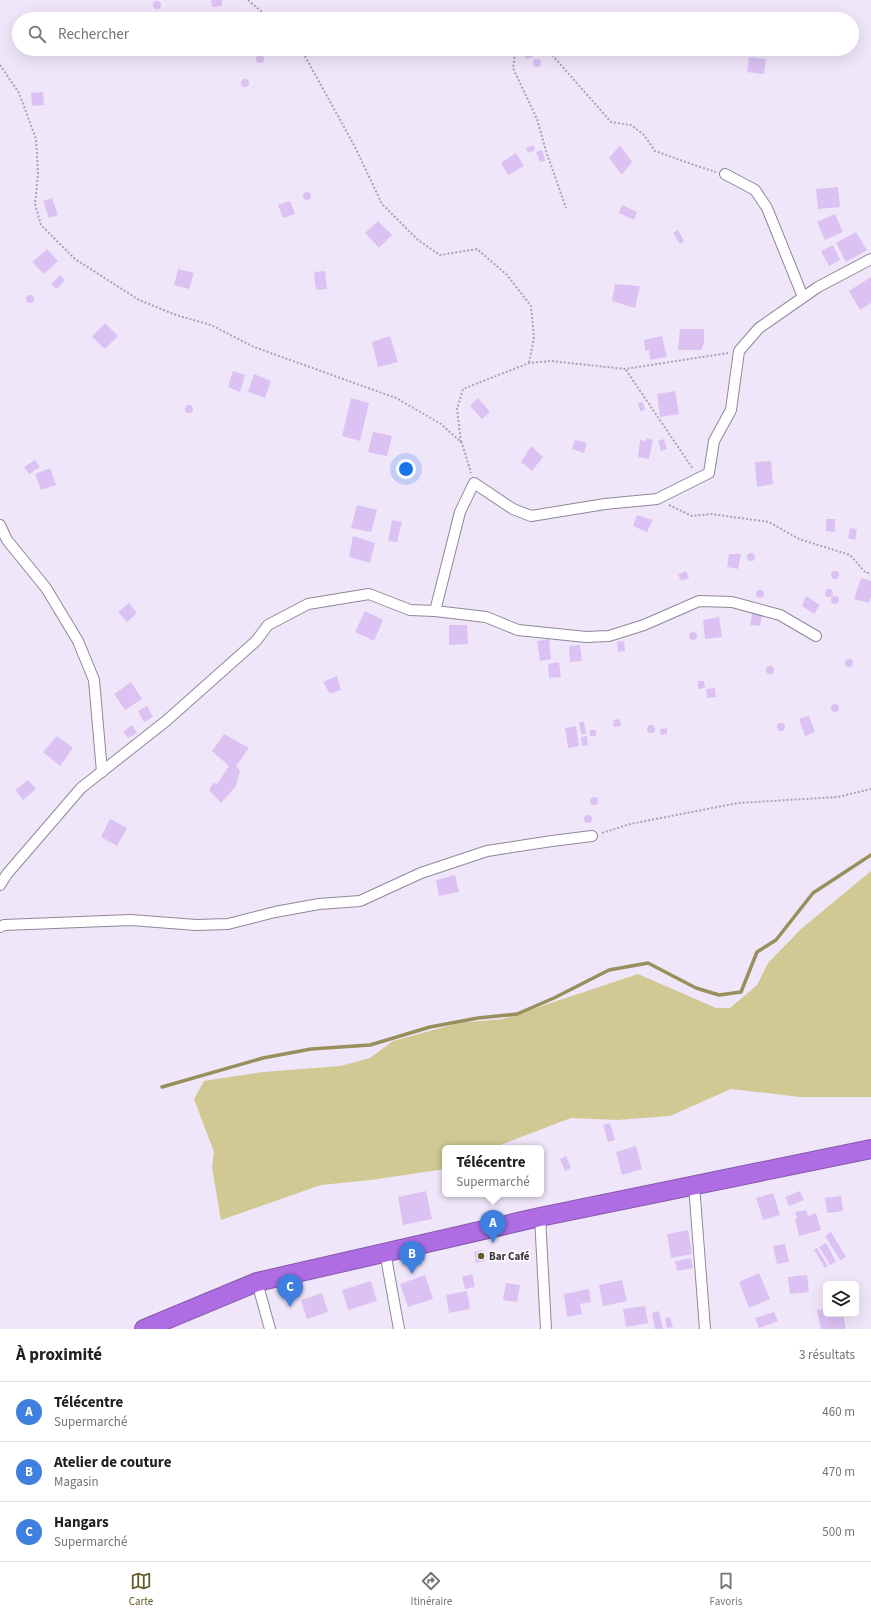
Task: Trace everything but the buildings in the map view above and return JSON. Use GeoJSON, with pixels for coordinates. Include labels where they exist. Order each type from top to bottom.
{"type":"FeatureCollection","features":[{"type":"Feature","properties":{"kind":"highway"},"geometry":{"type":"LineString","coordinates":[[144,1329],[257,1282],[540,1217],[871,1149]]}},
{"type":"Feature","properties":{"kind":"street"},"geometry":{"type":"LineString","coordinates":[[725,174],[755,190],[767,208],[803,297]]}},
{"type":"Feature","properties":{"kind":"street"},"geometry":{"type":"LineString","coordinates":[[435,611],[460,512],[474,484],[513,509],[531,516],[565,509],[657,499],[709,473],[714,441],[731,410],[739,351],[759,328],[803,297],[818,287],[871,259]]}},
{"type":"Feature","properties":{"kind":"street"},"geometry":{"type":"LineString","coordinates":[[0,525],[7,540],[46,588],[78,641],[94,680],[102,772]]}},
{"type":"Feature","properties":{"kind":"street"},"geometry":{"type":"LineString","coordinates":[[0,885],[7,874],[81,788],[166,721],[256,641],[268,625],[308,604],[369,594],[410,610],[435,611],[486,617],[518,630],[586,637],[609,636],[644,625],[699,601],[732,602],[780,615],[816,636]]}},
{"type":"Feature","properties":{"kind":"street"},"geometry":{"type":"LineString","coordinates":[[0,927],[4,925],[131,920],[196,925],[228,924],[275,912],[319,904],[360,901],[421,873],[487,850],[552,840],[592,836]]}},
{"type":"Feature","properties":{"kind":"street"},"geometry":{"type":"LineString","coordinates":[[694,1185],[705,1329]]}},
{"type":"Feature","properties":{"kind":"street"},"geometry":{"type":"LineString","coordinates":[[540,1217],[546,1329]]}},
{"type":"Feature","properties":{"kind":"street"},"geometry":{"type":"LineString","coordinates":[[385,1252],[399,1329]]}},
{"type":"Feature","properties":{"kind":"street"},"geometry":{"type":"LineString","coordinates":[[257,1282],[270,1329]]}},
{"type":"Feature","properties":{"kind":"path"},"geometry":{"type":"LineString","coordinates":[[248,0],[262,12]]}},
{"type":"Feature","properties":{"kind":"path"},"geometry":{"type":"LineString","coordinates":[[305,56],[354,147],[382,204],[418,240],[440,255],[477,249],[507,275],[531,306],[534,337],[529,363]]}},
{"type":"Feature","properties":{"kind":"path"},"geometry":{"type":"LineString","coordinates":[[515,56],[513,68],[537,119],[566,208]]}},
{"type":"Feature","properties":{"kind":"path"},"geometry":{"type":"LineString","coordinates":[[553,56],[611,122],[631,125],[644,135],[655,151],[725,174]]}},
{"type":"Feature","properties":{"kind":"path"},"geometry":{"type":"LineString","coordinates":[[0,65],[19,94],[36,139],[38,174],[35,204],[41,225],[75,259],[139,300],[176,315],[211,325],[254,347],[396,398],[441,424],[462,443]]}},
{"type":"Feature","properties":{"kind":"path"},"geometry":{"type":"LineString","coordinates":[[474,484],[462,443],[457,409],[464,389],[529,363],[551,361],[625,370],[739,351]]}},
{"type":"Feature","properties":{"kind":"path"},"geometry":{"type":"LineString","coordinates":[[625,370],[700,478]]}},
{"type":"Feature","properties":{"kind":"path"},"geometry":{"type":"LineString","coordinates":[[657,499],[692,516],[711,514],[769,522],[799,539],[850,555],[866,573],[871,573]]}},
{"type":"Feature","properties":{"kind":"path"},"geometry":{"type":"LineString","coordinates":[[592,836],[630,824],[738,803],[779,799],[838,797],[871,789]]}},
{"type":"Feature","properties":{"kind":"shaded area"},"geometry":{"type":"Polygon","coordinates":[[[871,871],[871,1097],[800,1097],[731,1089],[670,1116],[617,1120],[571,1118],[501,1145],[442,1145],[442,1169],[371,1180],[321,1185],[221,1220],[212,1168],[214,1152],[194,1099],[204,1081],[263,1072],[340,1066],[370,1058],[393,1041],[459,1023],[503,1019],[638,974],[716,1008],[730,1008],[757,985],[768,963],[801,929],[871,871]]]}},
{"type":"Feature","properties":{"kind":"waterway"},"geometry":{"type":"LineString","coordinates":[[162,1087],[263,1058],[311,1049],[370,1045],[430,1027],[478,1018],[517,1014],[554,998],[609,970],[648,963],[696,988],[719,995],[741,992],[757,952],[776,940],[813,893],[871,855]]}},
{"type":"Feature","properties":{"kind":"place","name":"Télécentre"},"geometry":{"type":"Point","coordinates":[493,1243]}},
{"type":"Feature","properties":{"kind":"place","name":"Bar Café"},"geometry":{"type":"Point","coordinates":[481,1256]}},
{"type":"Feature","properties":{"kind":"place","name":"Atelier de couture"},"geometry":{"type":"Point","coordinates":[412,1274]}},
{"type":"Feature","properties":{"kind":"place","name":"Hangars"},"geometry":{"type":"Point","coordinates":[290,1307]}}]}
